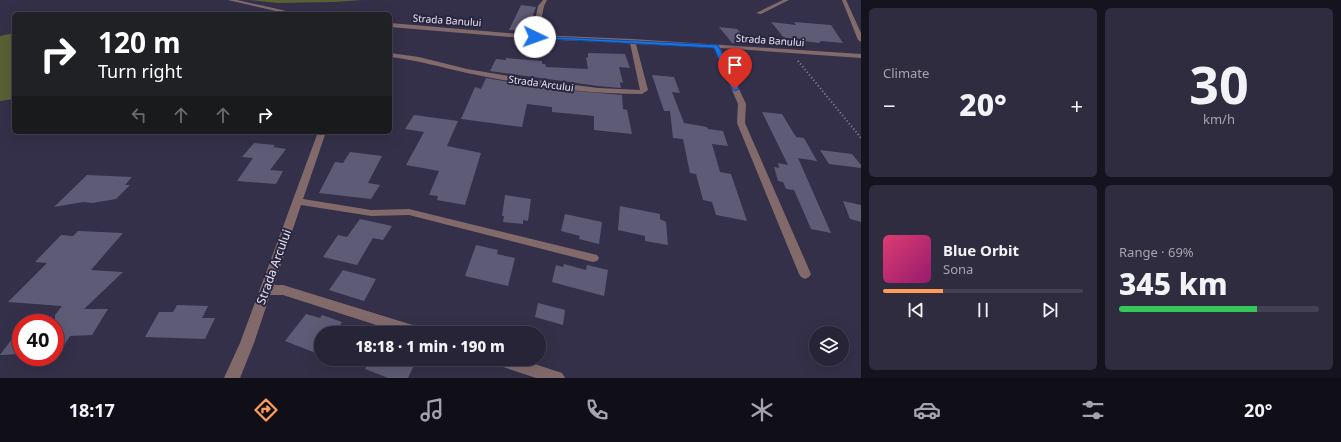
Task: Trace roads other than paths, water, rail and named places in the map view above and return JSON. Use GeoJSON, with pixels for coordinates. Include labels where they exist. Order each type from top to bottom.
{"type":"FeatureCollection","features":[{"type":"Feature","properties":{"kind":"street"},"geometry":{"type":"LineString","coordinates":[[230,0],[287,12]]}},
{"type":"Feature","properties":{"kind":"street"},"geometry":{"type":"LineString","coordinates":[[535,37],[541,6],[545,0]]}},
{"type":"Feature","properties":{"kind":"street"},"geometry":{"type":"LineString","coordinates":[[759,13],[787,0]]}},
{"type":"Feature","properties":{"kind":"street"},"geometry":{"type":"LineString","coordinates":[[844,0],[861,40]]}},
{"type":"Feature","properties":{"kind":"street","name":"Strada Banului"},"geometry":{"type":"LineString","coordinates":[[392,25],[535,37],[632,41],[861,56]]}},
{"type":"Feature","properties":{"kind":"street","name":"Strada Arcului"},"geometry":{"type":"LineString","coordinates":[[392,55],[412,57],[487,75],[545,84],[591,89],[642,92],[644,90],[632,41]]}},
{"type":"Feature","properties":{"kind":"street"},"geometry":{"type":"LineString","coordinates":[[716,46],[742,104],[741,123],[805,274]]}},
{"type":"Feature","properties":{"kind":"street","name":"Strada Arcului"},"geometry":{"type":"LineString","coordinates":[[232,378],[247,343],[321,134]]}},
{"type":"Feature","properties":{"kind":"street"},"geometry":{"type":"LineString","coordinates":[[297,201],[371,213],[409,212],[593,258]]}},
{"type":"Feature","properties":{"kind":"street"},"geometry":{"type":"LineString","coordinates":[[266,290],[283,290],[397,326]]}},
{"type":"Feature","properties":{"kind":"street"},"geometry":{"type":"LineString","coordinates":[[520,366],[557,378]]}}]}
